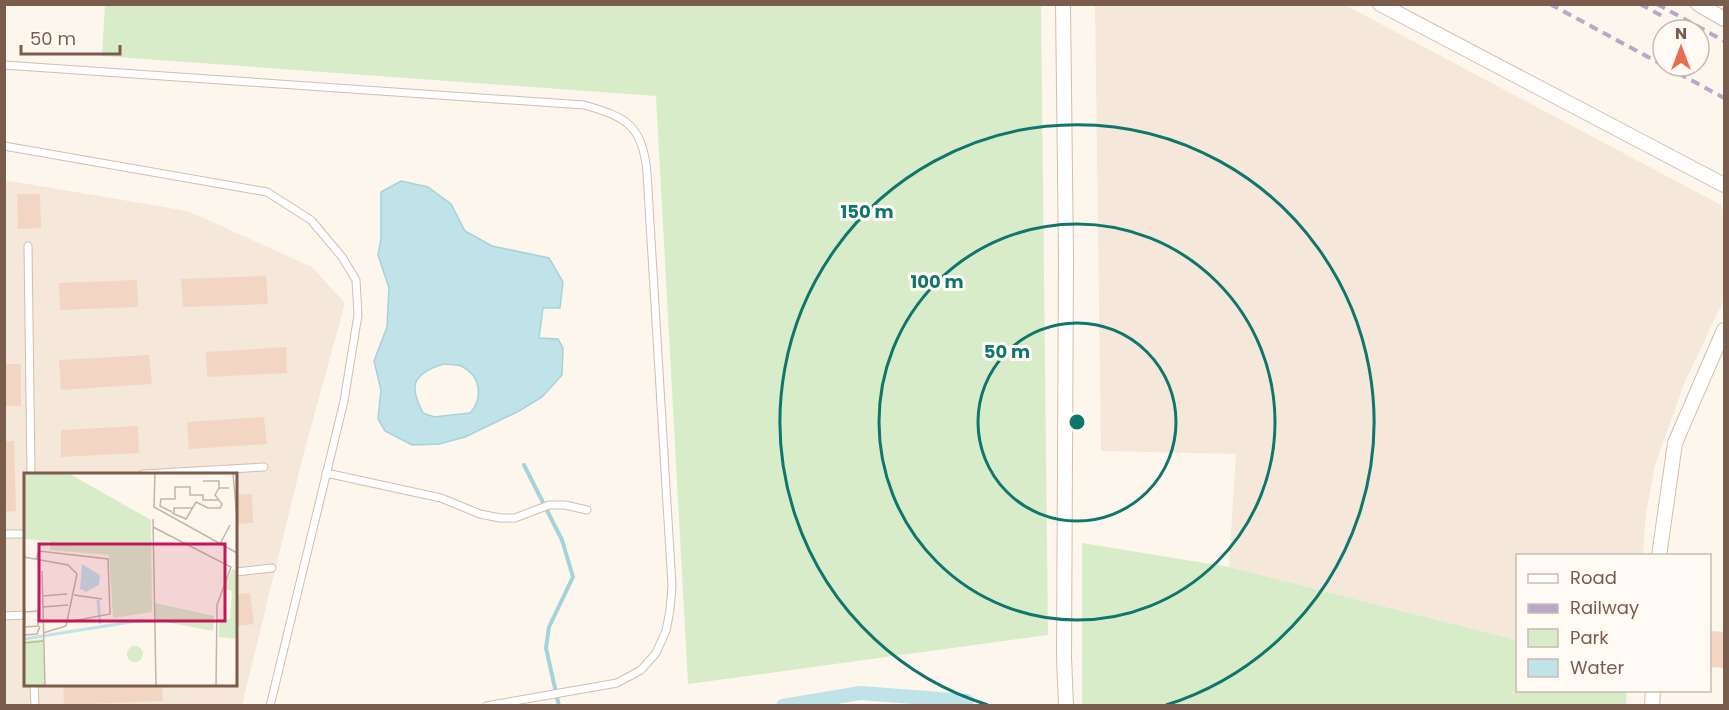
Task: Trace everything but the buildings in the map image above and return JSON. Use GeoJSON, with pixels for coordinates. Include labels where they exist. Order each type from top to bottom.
{"type":"FeatureCollection","features":[{"type":"Feature","properties":{"kind":"street"},"geometry":{"type":"LineString","coordinates":[[1063,4],[1066,258],[1064,657],[1066,705]]}},
{"type":"Feature","properties":{"kind":"street"},"geometry":{"type":"LineString","coordinates":[[1380,4],[1725,185]]}},
{"type":"Feature","properties":{"kind":"street"},"geometry":{"type":"LineString","coordinates":[[1698,4],[1725,20]]}},
{"type":"Feature","properties":{"kind":"street"},"geometry":{"type":"LineString","coordinates":[[1659,554],[1675,443],[1725,330]]}},
{"type":"Feature","properties":{"kind":"lane"},"geometry":{"type":"LineString","coordinates":[[4,65],[584,105],[604,111],[624,121],[638,134],[645,151],[647,173],[672,585],[666,631],[657,653],[641,670],[617,683],[486,705]]}},
{"type":"Feature","properties":{"kind":"lane"},"geometry":{"type":"LineString","coordinates":[[4,146],[267,192],[311,220],[342,257],[356,280],[358,315],[344,401],[270,705]]}},
{"type":"Feature","properties":{"kind":"lane"},"geometry":{"type":"LineString","coordinates":[[28,246],[31,473]]}},
{"type":"Feature","properties":{"kind":"lane"},"geometry":{"type":"LineString","coordinates":[[160,473],[264,467]]}},
{"type":"Feature","properties":{"kind":"lane"},"geometry":{"type":"LineString","coordinates":[[326,473],[441,498],[480,514],[500,518],[515,518],[549,505],[565,505],[587,510]]}},
{"type":"Feature","properties":{"kind":"lane"},"geometry":{"type":"LineString","coordinates":[[4,534],[24,534]]}},
{"type":"Feature","properties":{"kind":"lane"},"geometry":{"type":"LineString","coordinates":[[237,572],[272,568]]}},
{"type":"Feature","properties":{"kind":"lane"},"geometry":{"type":"LineString","coordinates":[[4,616],[24,615]]}},
{"type":"Feature","properties":{"kind":"lane"},"geometry":{"type":"LineString","coordinates":[[34,686],[35,705]]}},
{"type":"Feature","properties":{"kind":"shaded area"},"geometry":{"type":"Polygon","coordinates":[[[1095,5],[1345,5],[1721,205],[1724,215],[1724,299],[1684,384],[1655,465],[1646,513],[1643,554],[1516,554],[1516,640],[1229,567],[1236,454],[1101,451],[1095,5]]]}},
{"type":"Feature","properties":{"kind":"shaded area"},"geometry":{"type":"Polygon","coordinates":[[[4,180],[188,211],[312,267],[345,303],[303,456],[242,705],[5,705],[4,180]]]}},
{"type":"Feature","properties":{"kind":"green space"},"geometry":{"type":"Polygon","coordinates":[[[105,5],[1041,5],[1048,635],[688,684],[656,96],[102,56],[105,5]]]}},
{"type":"Feature","properties":{"kind":"green space"},"geometry":{"type":"Polygon","coordinates":[[[1082,543],[1229,567],[1516,640],[1516,692],[1627,692],[1626,705],[1082,705],[1082,543]]]}},
{"type":"Feature","properties":{"kind":"water"},"geometry":{"type":"Polygon","coordinates":[[[401,181],[428,187],[451,204],[465,231],[492,246],[549,258],[563,282],[560,308],[543,308],[539,338],[558,339],[563,348],[562,375],[542,397],[519,411],[465,437],[439,444],[412,445],[385,431],[378,419],[381,390],[374,361],[387,327],[389,288],[378,255],[381,239],[381,192],[401,181]],[[443,364],[425,372],[416,382],[416,395],[423,413],[434,417],[470,413],[478,395],[474,376],[463,367],[443,364]]]}},
{"type":"Feature","properties":{"kind":"waterway"},"geometry":{"type":"LineString","coordinates":[[524,465],[562,540],[573,577],[549,627],[546,648],[559,706]]}},
{"type":"Feature","properties":{"kind":"waterway"},"geometry":{"type":"LineString","coordinates":[[783,706],[860,693],[967,701]]}},
{"type":"Feature","properties":{"kind":"railway"},"geometry":{"type":"LineString","coordinates":[[1550,4],[1651,59]]}},
{"type":"Feature","properties":{"kind":"railway"},"geometry":{"type":"LineString","coordinates":[[1640,4],[1664,17]]}},
{"type":"Feature","properties":{"kind":"railway"},"geometry":{"type":"LineString","coordinates":[[1657,4],[1724,41]]}},
{"type":"Feature","properties":{"kind":"railway"},"geometry":{"type":"LineString","coordinates":[[1687,78],[1724,98]]}}]}
